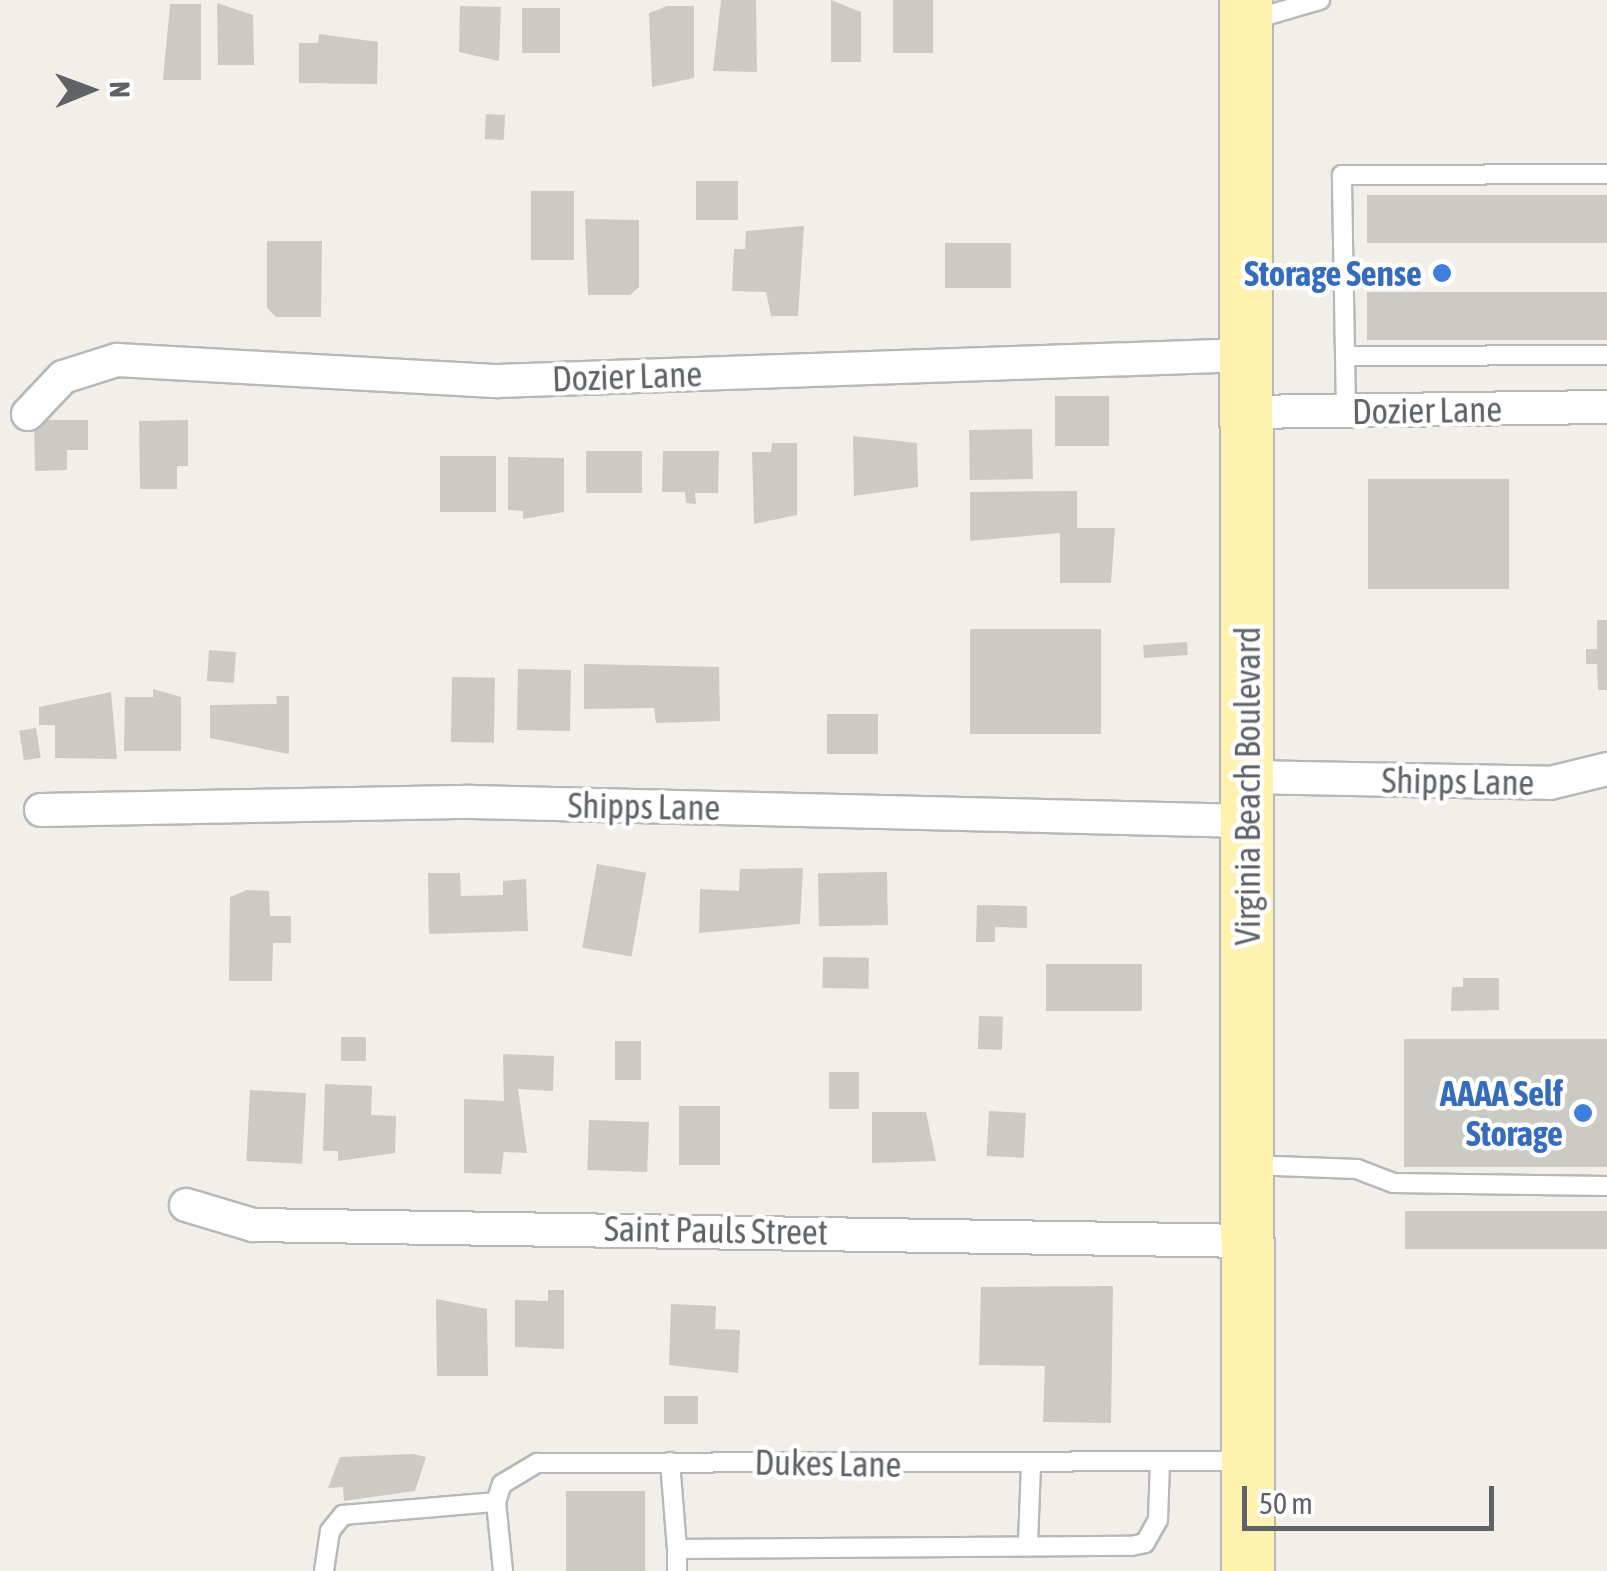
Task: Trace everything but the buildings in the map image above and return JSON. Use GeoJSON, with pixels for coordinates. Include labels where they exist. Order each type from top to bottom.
{"type":"FeatureCollection","features":[{"type":"Feature","properties":{"kind":"main road","name":"Virginia Beach Boulevard"},"geometry":{"type":"LineString","coordinates":[[1246,11],[1248,1571]]}},
{"type":"Feature","properties":{"kind":"street","name":"Dozier Lane"},"geometry":{"type":"LineString","coordinates":[[28,414],[63,377],[117,360],[498,382],[1246,355]]}},
{"type":"Feature","properties":{"kind":"street","name":"Dozier Lane"},"geometry":{"type":"LineString","coordinates":[[1246,412],[1607,407]]}},
{"type":"Feature","properties":{"kind":"street","name":"Shipps Lane"},"geometry":{"type":"LineString","coordinates":[[41,810],[471,802],[1247,799],[1550,783],[1607,769]]}},
{"type":"Feature","properties":{"kind":"street","name":"Saint Pauls Street"},"geometry":{"type":"LineString","coordinates":[[186,1205],[253,1226],[1249,1241]]}},
{"type":"Feature","properties":{"kind":"lane"},"geometry":{"type":"LineString","coordinates":[[1246,11],[1320,0]]}},
{"type":"Feature","properties":{"kind":"lane"},"geometry":{"type":"LineString","coordinates":[[1346,411],[1342,175],[1607,174]]}},
{"type":"Feature","properties":{"kind":"lane"},"geometry":{"type":"LineString","coordinates":[[1346,356],[1607,356]]}},
{"type":"Feature","properties":{"kind":"lane"},"geometry":{"type":"LineString","coordinates":[[1249,1165],[1357,1169],[1394,1182],[1607,1186]]}},
{"type":"Feature","properties":{"kind":"lane","name":"Dukes Lane"},"geometry":{"type":"LineString","coordinates":[[496,1502],[502,1484],[537,1464],[1249,1460]]}},
{"type":"Feature","properties":{"kind":"lane"},"geometry":{"type":"LineString","coordinates":[[670,1462],[677,1571]]}},
{"type":"Feature","properties":{"kind":"lane"},"geometry":{"type":"LineString","coordinates":[[677,1549],[1144,1543],[1158,1520],[1160,1462]]}},
{"type":"Feature","properties":{"kind":"lane"},"geometry":{"type":"LineString","coordinates":[[1028,1543],[1031,1464]]}},
{"type":"Feature","properties":{"kind":"lane"},"geometry":{"type":"LineString","coordinates":[[324,1571],[330,1531],[343,1515],[496,1502],[504,1571]]}},
{"type":"Feature","properties":{"kind":"place","name":"Storage Sense"},"geometry":{"type":"Point","coordinates":[1442,273]}},
{"type":"Feature","properties":{"kind":"place","name":"AAAA Self Storage"},"geometry":{"type":"Point","coordinates":[1583,1113]}}]}
